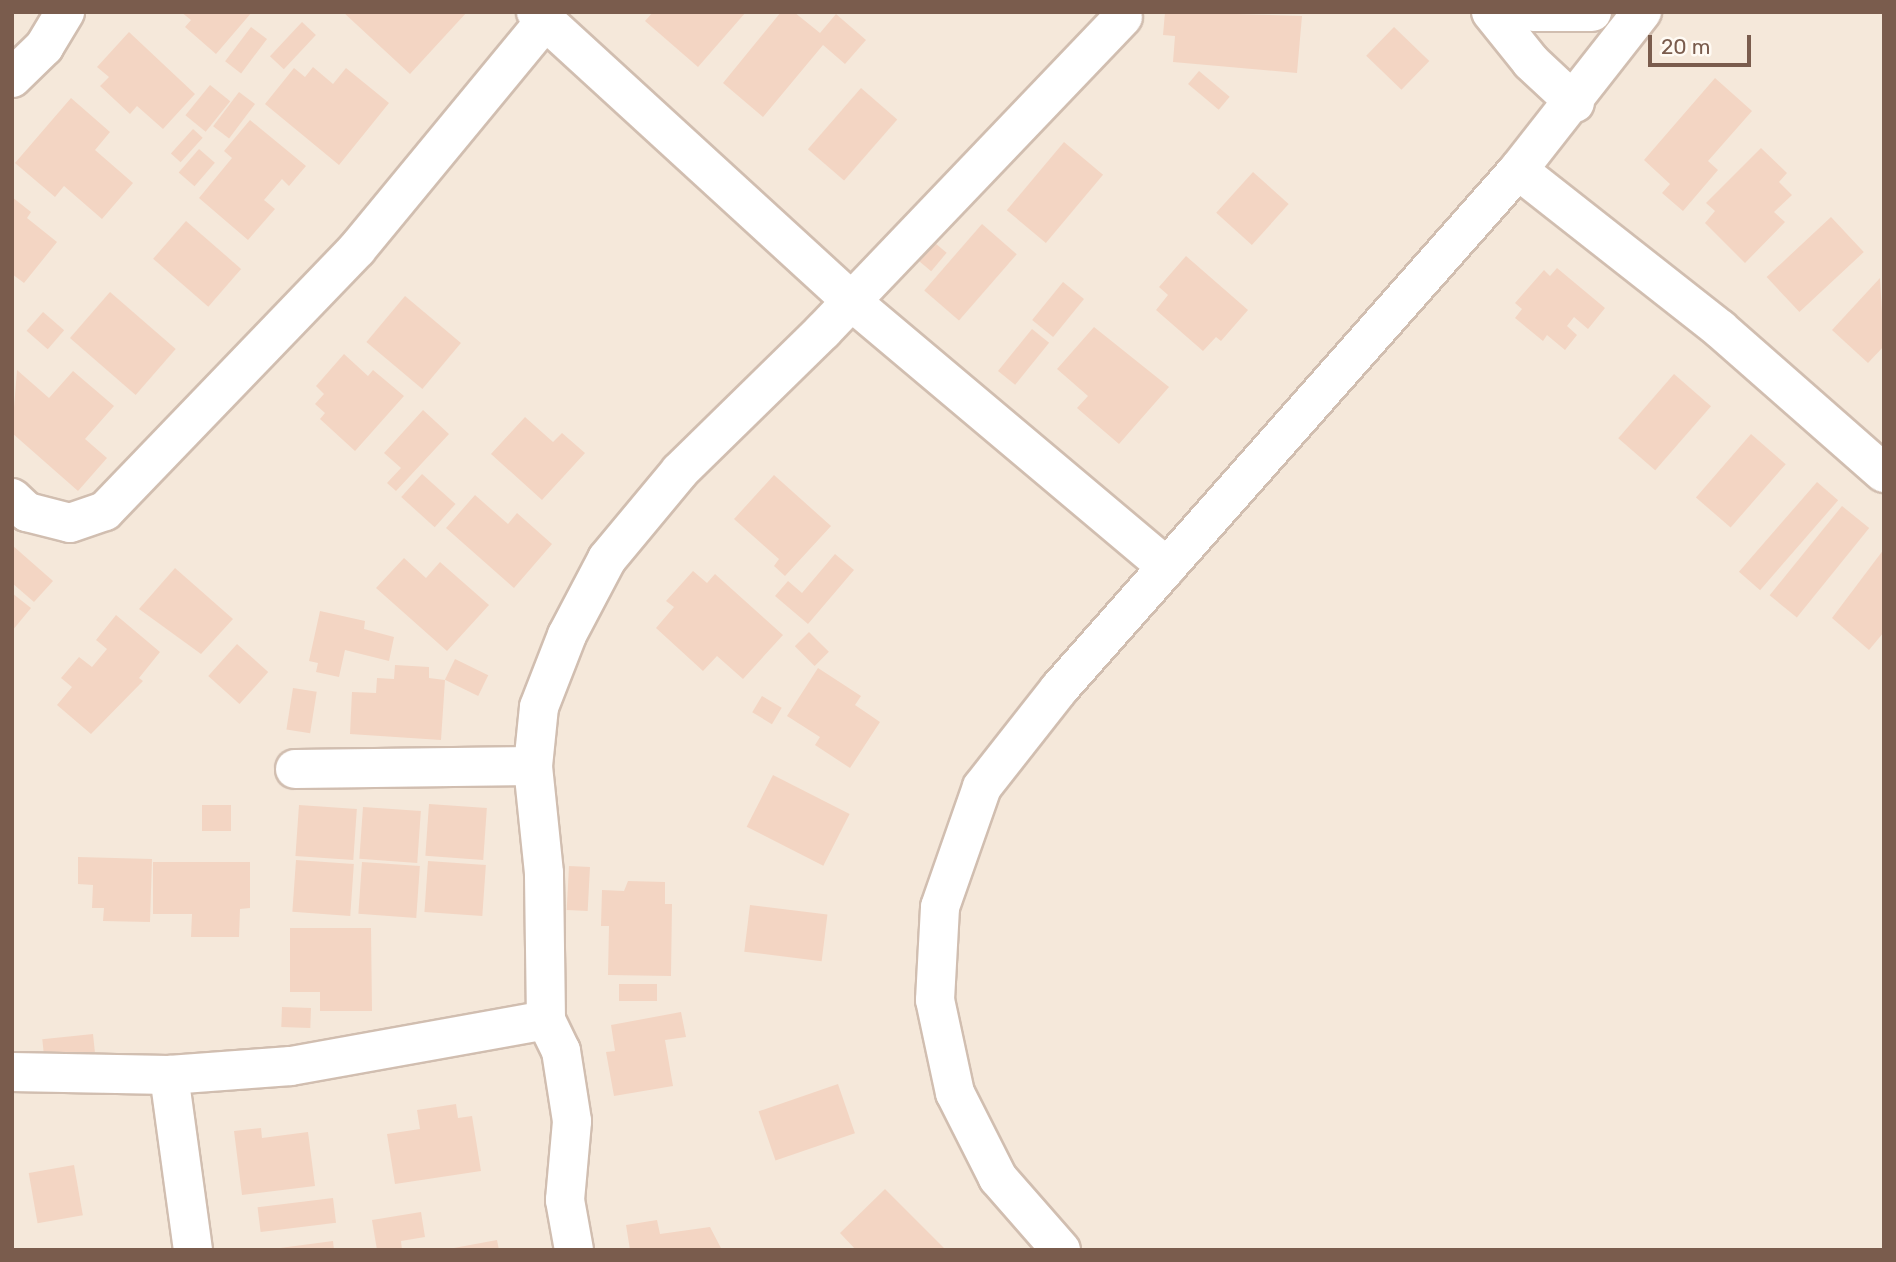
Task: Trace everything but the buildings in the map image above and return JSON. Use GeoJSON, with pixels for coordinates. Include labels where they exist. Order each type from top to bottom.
{"type":"FeatureCollection","features":[{"type":"Feature","properties":{"kind":"street"},"geometry":{"type":"LineString","coordinates":[[12,78],[44,47],[65,12]]}},
{"type":"Feature","properties":{"kind":"street"},"geometry":{"type":"LineString","coordinates":[[1491,12],[1531,62],[1575,103]]}},
{"type":"Feature","properties":{"kind":"street"},"geometry":{"type":"LineString","coordinates":[[1533,12],[1592,12]]}},
{"type":"Feature","properties":{"kind":"street"},"geometry":{"type":"LineString","coordinates":[[1061,1250],[998,1178],[955,1093],[936,1000],[940,907],[982,787],[1059,689],[1518,170],[1575,103],[1642,12]]}},
{"type":"Feature","properties":{"kind":"street"},"geometry":{"type":"LineString","coordinates":[[575,1250],[565,1200],[572,1121],[562,1051],[546,1020],[544,873],[533,766],[539,707],[607,559],[680,471],[850,301],[1123,14]]}},
{"type":"Feature","properties":{"kind":"street"},"geometry":{"type":"LineString","coordinates":[[12,498],[27,512],[70,523],[105,511],[357,250],[540,17],[850,301],[1167,567]]}},
{"type":"Feature","properties":{"kind":"street"},"geometry":{"type":"LineString","coordinates":[[1518,170],[1720,330],[1884,473]]}},
{"type":"Feature","properties":{"kind":"street"},"geometry":{"type":"LineString","coordinates":[[295,769],[533,766]]}},
{"type":"Feature","properties":{"kind":"street"},"geometry":{"type":"LineString","coordinates":[[12,1072],[169,1075],[291,1066],[546,1020]]}},
{"type":"Feature","properties":{"kind":"street"},"geometry":{"type":"LineString","coordinates":[[169,1075],[193,1250]]}},
{"type":"Feature","properties":{"kind":"shaded area"},"geometry":{"type":"Polygon","coordinates":[[[12,12],[1884,12],[1884,1250],[12,1250],[12,12]]]}}]}
